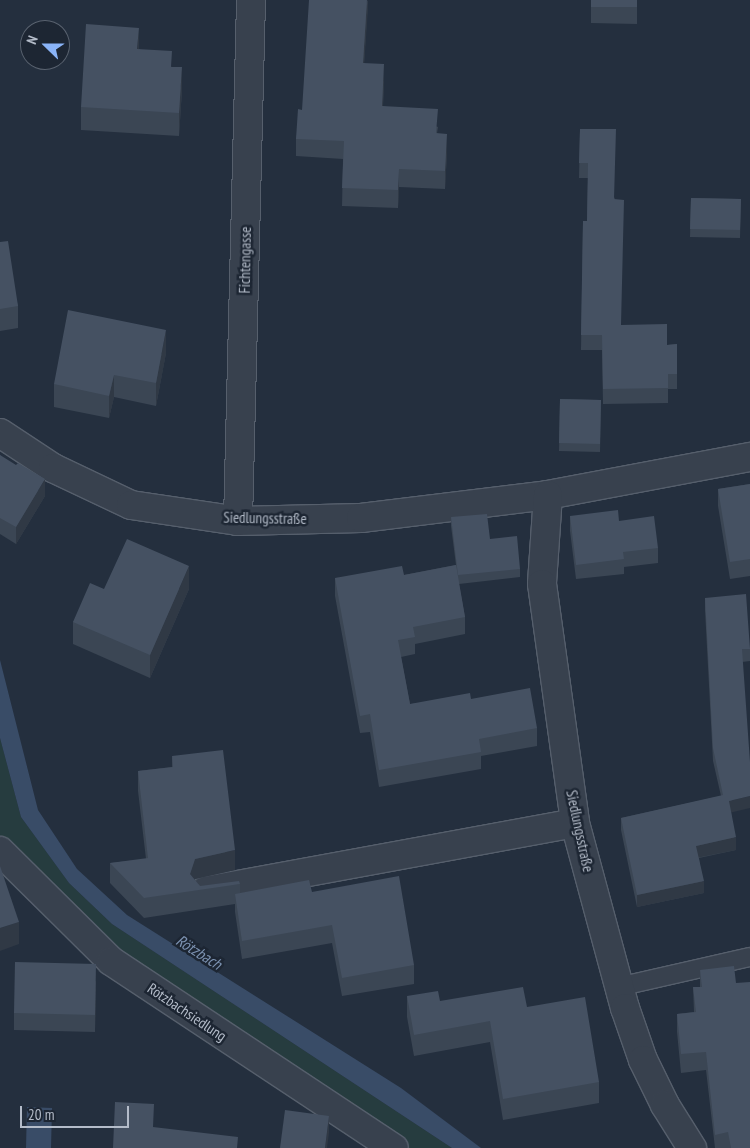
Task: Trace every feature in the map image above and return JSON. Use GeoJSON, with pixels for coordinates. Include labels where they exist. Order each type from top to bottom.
{"type":"FeatureCollection","features":[{"type":"Feature","properties":{"kind":"street","name":"Fichtengasse"},"geometry":{"type":"LineString","coordinates":[[238,520],[251,0]]}},
{"type":"Feature","properties":{"kind":"street","name":"Siedlungsstraße"},"geometry":{"type":"LineString","coordinates":[[0,433],[53,468],[131,505],[238,520],[361,518],[548,495],[750,457]]}},
{"type":"Feature","properties":{"kind":"street","name":"Siedlungsstraße"},"geometry":{"type":"LineString","coordinates":[[548,495],[542,584],[575,823],[618,986],[644,1060],[665,1105],[692,1148]]}},
{"type":"Feature","properties":{"kind":"street"},"geometry":{"type":"LineString","coordinates":[[205,891],[575,823]]}},
{"type":"Feature","properties":{"kind":"street","name":"Rötzbachsiedlung"},"geometry":{"type":"LineString","coordinates":[[0,851],[111,961],[394,1148]]}},
{"type":"Feature","properties":{"kind":"lane"},"geometry":{"type":"LineString","coordinates":[[618,986],[750,957]]}},
{"type":"Feature","properties":{"kind":"green space"},"geometry":{"type":"Polygon","coordinates":[[[0,738],[21,817],[69,883],[112,924],[452,1148],[394,1148],[111,961],[0,851],[0,738]]]}},
{"type":"Feature","properties":{"kind":"water"},"geometry":{"type":"Polygon","coordinates":[[[0,660],[38,810],[77,869],[127,915],[401,1088],[481,1148],[452,1148],[112,924],[69,883],[21,817],[0,738],[0,660]]]}},
{"type":"Feature","properties":{"kind":"water"},"geometry":{"type":"Polygon","coordinates":[[[27,1107],[52,1108],[51,1148],[26,1148],[27,1107]]]}},
{"type":"Feature","properties":{"kind":"building"},"geometry":{"type":"Polygon","coordinates":[[[309,0],[367,0],[363,63],[384,64],[382,106],[438,109],[436,133],[447,134],[445,171],[399,169],[398,190],[342,188],[344,141],[296,139],[298,109],[302,110],[309,0]]]}},
{"type":"Feature","properties":{"kind":"building"},"geometry":{"type":"Polygon","coordinates":[[[591,0],[637,0],[637,7],[591,7],[591,0]]]}},
{"type":"Feature","properties":{"kind":"building"},"geometry":{"type":"Polygon","coordinates":[[[86,24],[139,28],[137,49],[172,51],[171,67],[182,67],[179,113],[81,107],[86,24]]]}},
{"type":"Feature","properties":{"kind":"building"},"geometry":{"type":"Polygon","coordinates":[[[580,129],[616,129],[614,199],[624,200],[621,325],[667,324],[667,345],[677,344],[677,374],[668,374],[668,388],[603,389],[602,335],[581,335],[583,221],[587,221],[588,163],[579,163],[580,129]]]}},
{"type":"Feature","properties":{"kind":"building"},"geometry":{"type":"Polygon","coordinates":[[[691,198],[741,199],[740,230],[690,229],[691,198]]]}},
{"type":"Feature","properties":{"kind":"building"},"geometry":{"type":"Polygon","coordinates":[[[8,241],[18,306],[0,309],[0,242],[8,241]]]}},
{"type":"Feature","properties":{"kind":"building"},"geometry":{"type":"Polygon","coordinates":[[[68,310],[166,330],[156,383],[114,375],[109,396],[54,384],[68,310]]]}},
{"type":"Feature","properties":{"kind":"building"},"geometry":{"type":"Polygon","coordinates":[[[560,399],[601,400],[600,444],[559,443],[560,399]]]}},
{"type":"Feature","properties":{"kind":"building"},"geometry":{"type":"Polygon","coordinates":[[[0,455],[45,479],[16,527],[0,518],[0,455]]]}},
{"type":"Feature","properties":{"kind":"building"},"geometry":{"type":"Polygon","coordinates":[[[750,484],[750,559],[730,562],[718,489],[750,484]]]}},
{"type":"Feature","properties":{"kind":"building"},"geometry":{"type":"Polygon","coordinates":[[[618,510],[619,521],[654,516],[658,548],[623,552],[624,559],[576,565],[570,516],[618,510]]]}},
{"type":"Feature","properties":{"kind":"building"},"geometry":{"type":"Polygon","coordinates":[[[487,514],[490,539],[517,536],[520,569],[458,575],[451,517],[487,514]]]}},
{"type":"Feature","properties":{"kind":"building"},"geometry":{"type":"Polygon","coordinates":[[[127,539],[189,566],[150,655],[73,622],[90,583],[104,589],[127,539]]]}},
{"type":"Feature","properties":{"kind":"building"},"geometry":{"type":"Polygon","coordinates":[[[456,565],[465,617],[413,627],[415,637],[398,640],[410,704],[470,693],[471,699],[530,688],[537,728],[479,739],[481,752],[379,770],[370,714],[360,716],[335,578],[402,566],[404,575],[456,565]]]}},
{"type":"Feature","properties":{"kind":"building"},"geometry":{"type":"Polygon","coordinates":[[[746,594],[750,649],[742,649],[750,762],[750,796],[729,801],[736,837],[696,846],[704,881],[637,895],[621,818],[723,795],[713,748],[705,598],[746,594]]]}},
{"type":"Feature","properties":{"kind":"building"},"geometry":{"type":"Polygon","coordinates":[[[223,750],[235,850],[195,859],[190,874],[200,886],[239,881],[240,884],[144,898],[110,863],[148,858],[138,771],[173,767],[172,756],[223,750]]]}},
{"type":"Feature","properties":{"kind":"building"},"geometry":{"type":"Polygon","coordinates":[[[0,866],[19,922],[0,928],[0,866]]]}},
{"type":"Feature","properties":{"kind":"building"},"geometry":{"type":"Polygon","coordinates":[[[399,876],[414,965],[342,978],[332,925],[242,941],[235,894],[309,880],[312,892],[399,876]]]}},
{"type":"Feature","properties":{"kind":"building"},"geometry":{"type":"Polygon","coordinates":[[[15,962],[96,964],[95,1015],[14,1013],[15,962]]]}},
{"type":"Feature","properties":{"kind":"building"},"geometry":{"type":"Polygon","coordinates":[[[734,966],[736,983],[750,982],[750,1148],[731,1148],[728,1132],[715,1135],[706,1052],[681,1054],[677,1014],[696,1012],[693,987],[702,987],[700,970],[734,966]]]}},
{"type":"Feature","properties":{"kind":"building"},"geometry":{"type":"Polygon","coordinates":[[[523,987],[527,1007],[585,997],[599,1082],[503,1099],[490,1021],[414,1035],[407,996],[438,991],[440,1001],[523,987]]]}},
{"type":"Feature","properties":{"kind":"building"},"geometry":{"type":"Polygon","coordinates":[[[115,1102],[154,1104],[153,1127],[238,1137],[237,1148],[113,1148],[115,1102]]]}},
{"type":"Feature","properties":{"kind":"building"},"geometry":{"type":"Polygon","coordinates":[[[285,1110],[329,1116],[325,1148],[280,1148],[285,1110]]]}},
{"type":"Feature","properties":{"kind":"water label","name":"Rötzbach"},"geometry":{"type":"Point","coordinates":[199,952]}}]}
